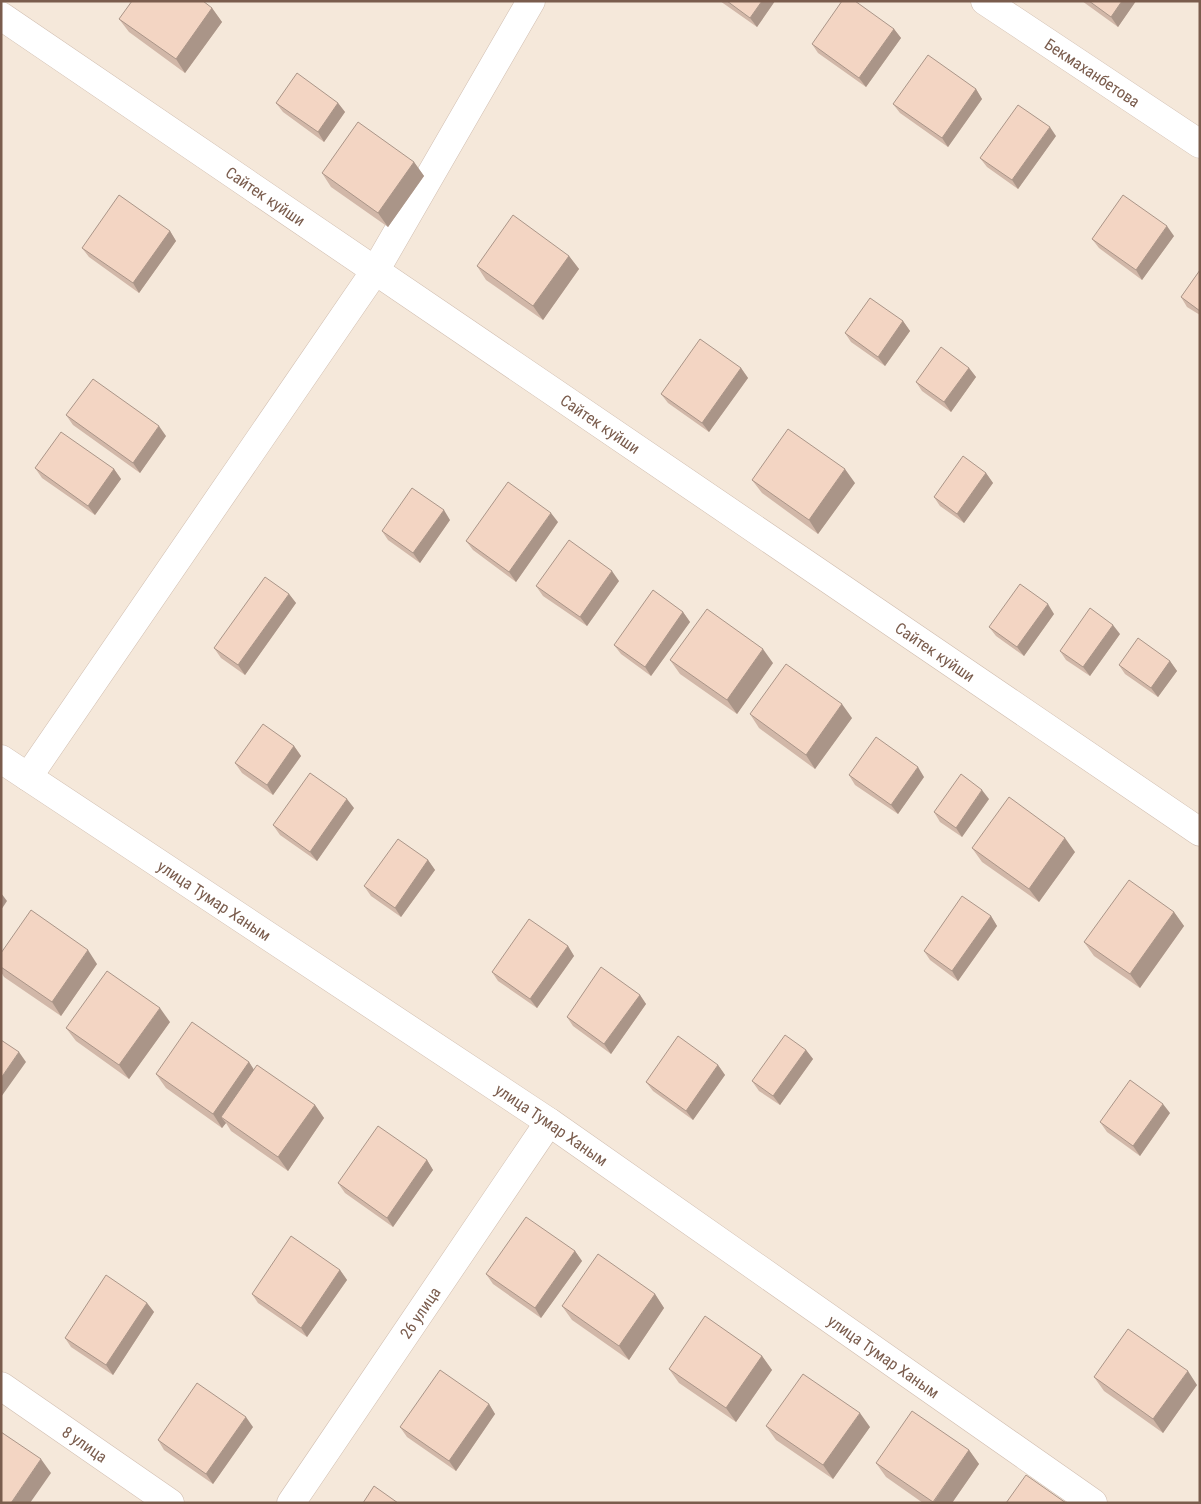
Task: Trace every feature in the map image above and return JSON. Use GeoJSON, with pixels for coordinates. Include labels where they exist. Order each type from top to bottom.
{"type":"FeatureCollection","features":[{"type":"Feature","properties":{"kind":"street"},"geometry":{"type":"LineString","coordinates":[[28,777],[375,271],[532,1]]}},
{"type":"Feature","properties":{"kind":"street","name":"Бекмаханбетова"},"geometry":{"type":"LineString","coordinates":[[985,1],[1200,144]]}},
{"type":"Feature","properties":{"kind":"street","name":"Сайтек куйши"},"geometry":{"type":"LineString","coordinates":[[1,16],[1200,832]]}},
{"type":"Feature","properties":{"kind":"street","name":"улица Тумар Ханым"},"geometry":{"type":"LineString","coordinates":[[1,759],[548,1122],[1093,1503]]}},
{"type":"Feature","properties":{"kind":"street","name":"26 улица"},"geometry":{"type":"LineString","coordinates":[[291,1503],[548,1122]]}},
{"type":"Feature","properties":{"kind":"street","name":"8 улица"},"geometry":{"type":"LineString","coordinates":[[1,1386],[170,1503]]}},
{"type":"Feature","properties":{"kind":"shaded area"},"geometry":{"type":"Polygon","coordinates":[[[1,1],[1200,1],[1200,1503],[1,1503],[1,1]]]}},
{"type":"Feature","properties":{"kind":"building"},"geometry":{"type":"Polygon","coordinates":[[[132,1],[203,1],[212,8],[176,59],[119,19],[132,1]]]}},
{"type":"Feature","properties":{"kind":"building"},"geometry":{"type":"Polygon","coordinates":[[[727,1],[762,1],[750,18],[727,1]]]}},
{"type":"Feature","properties":{"kind":"building"},"geometry":{"type":"Polygon","coordinates":[[[842,1],[855,1],[894,29],[859,78],[812,44],[842,1]]]}},
{"type":"Feature","properties":{"kind":"building"},"geometry":{"type":"Polygon","coordinates":[[[1089,1],[1122,1],[1111,17],[1089,1]]]}},
{"type":"Feature","properties":{"kind":"building"},"geometry":{"type":"Polygon","coordinates":[[[928,55],[976,89],[942,138],[893,104],[928,55]]]}},
{"type":"Feature","properties":{"kind":"building"},"geometry":{"type":"Polygon","coordinates":[[[297,73],[338,103],[318,132],[276,103],[297,73]]]}},
{"type":"Feature","properties":{"kind":"building"},"geometry":{"type":"Polygon","coordinates":[[[1018,105],[1050,127],[1012,180],[980,158],[1018,105]]]}},
{"type":"Feature","properties":{"kind":"building"},"geometry":{"type":"Polygon","coordinates":[[[358,122],[414,162],[378,213],[322,173],[358,122]]]}},
{"type":"Feature","properties":{"kind":"building"},"geometry":{"type":"Polygon","coordinates":[[[119,195],[170,231],[133,283],[82,248],[119,195]]]}},
{"type":"Feature","properties":{"kind":"building"},"geometry":{"type":"Polygon","coordinates":[[[1123,195],[1167,226],[1136,270],[1092,239],[1123,195]]]}},
{"type":"Feature","properties":{"kind":"building"},"geometry":{"type":"Polygon","coordinates":[[[513,215],[569,256],[533,306],[477,266],[513,215]]]}},
{"type":"Feature","properties":{"kind":"building"},"geometry":{"type":"Polygon","coordinates":[[[1200,270],[1200,311],[1181,297],[1200,270]]]}},
{"type":"Feature","properties":{"kind":"building"},"geometry":{"type":"Polygon","coordinates":[[[870,298],[903,321],[878,357],[845,333],[870,298]]]}},
{"type":"Feature","properties":{"kind":"building"},"geometry":{"type":"Polygon","coordinates":[[[700,339],[741,368],[702,423],[661,394],[700,339]]]}},
{"type":"Feature","properties":{"kind":"building"},"geometry":{"type":"Polygon","coordinates":[[[941,347],[969,368],[944,402],[916,382],[941,347]]]}},
{"type":"Feature","properties":{"kind":"building"},"geometry":{"type":"Polygon","coordinates":[[[93,379],[159,426],[133,463],[66,415],[93,379]]]}},
{"type":"Feature","properties":{"kind":"building"},"geometry":{"type":"Polygon","coordinates":[[[788,429],[845,469],[809,520],[752,480],[788,429]]]}},
{"type":"Feature","properties":{"kind":"building"},"geometry":{"type":"Polygon","coordinates":[[[61,432],[114,469],[88,506],[35,468],[61,432]]]}},
{"type":"Feature","properties":{"kind":"building"},"geometry":{"type":"Polygon","coordinates":[[[963,456],[986,473],[957,514],[934,497],[963,456]]]}},
{"type":"Feature","properties":{"kind":"building"},"geometry":{"type":"Polygon","coordinates":[[[508,482],[551,513],[509,572],[466,541],[508,482]]]}},
{"type":"Feature","properties":{"kind":"building"},"geometry":{"type":"Polygon","coordinates":[[[412,488],[444,510],[413,553],[382,531],[412,488]]]}},
{"type":"Feature","properties":{"kind":"building"},"geometry":{"type":"Polygon","coordinates":[[[569,540],[612,571],[580,617],[536,586],[569,540]]]}},
{"type":"Feature","properties":{"kind":"building"},"geometry":{"type":"Polygon","coordinates":[[[265,577],[289,594],[238,665],[214,648],[265,577]]]}},
{"type":"Feature","properties":{"kind":"building"},"geometry":{"type":"Polygon","coordinates":[[[1020,584],[1048,604],[1017,647],[989,627],[1020,584]]]}},
{"type":"Feature","properties":{"kind":"building"},"geometry":{"type":"Polygon","coordinates":[[[653,590],[683,612],[645,667],[614,645],[653,590]]]}},
{"type":"Feature","properties":{"kind":"building"},"geometry":{"type":"Polygon","coordinates":[[[1090,608],[1113,625],[1083,667],[1060,651],[1090,608]]]}},
{"type":"Feature","properties":{"kind":"building"},"geometry":{"type":"Polygon","coordinates":[[[707,609],[763,649],[727,700],[670,660],[707,609]]]}},
{"type":"Feature","properties":{"kind":"building"},"geometry":{"type":"Polygon","coordinates":[[[1138,638],[1170,661],[1151,688],[1119,665],[1138,638]]]}},
{"type":"Feature","properties":{"kind":"building"},"geometry":{"type":"Polygon","coordinates":[[[786,664],[842,704],[806,755],[750,714],[786,664]]]}},
{"type":"Feature","properties":{"kind":"building"},"geometry":{"type":"Polygon","coordinates":[[[263,724],[294,746],[267,785],[235,763],[263,724]]]}},
{"type":"Feature","properties":{"kind":"building"},"geometry":{"type":"Polygon","coordinates":[[[876,737],[918,767],[891,805],[849,775],[876,737]]]}},
{"type":"Feature","properties":{"kind":"building"},"geometry":{"type":"Polygon","coordinates":[[[310,773],[347,799],[310,852],[273,825],[310,773]]]}},
{"type":"Feature","properties":{"kind":"building"},"geometry":{"type":"Polygon","coordinates":[[[961,774],[982,790],[956,828],[934,812],[961,774]]]}},
{"type":"Feature","properties":{"kind":"building"},"geometry":{"type":"Polygon","coordinates":[[[1009,797],[1065,838],[1029,889],[972,848],[1009,797]]]}},
{"type":"Feature","properties":{"kind":"building"},"geometry":{"type":"Polygon","coordinates":[[[398,839],[428,860],[395,908],[364,886],[398,839]]]}},
{"type":"Feature","properties":{"kind":"building"},"geometry":{"type":"Polygon","coordinates":[[[1129,880],[1174,912],[1130,974],[1084,942],[1129,880]]]}},
{"type":"Feature","properties":{"kind":"building"},"geometry":{"type":"Polygon","coordinates":[[[962,896],[991,916],[952,971],[924,951],[962,896]]]}},
{"type":"Feature","properties":{"kind":"building"},"geometry":{"type":"Polygon","coordinates":[[[31,910],[88,950],[52,1002],[1,967],[1,953],[31,910]]]}},
{"type":"Feature","properties":{"kind":"building"},"geometry":{"type":"Polygon","coordinates":[[[529,919],[568,946],[530,999],[492,972],[529,919]]]}},
{"type":"Feature","properties":{"kind":"building"},"geometry":{"type":"Polygon","coordinates":[[[601,967],[640,995],[604,1044],[567,1017],[601,967]]]}},
{"type":"Feature","properties":{"kind":"building"},"geometry":{"type":"Polygon","coordinates":[[[107,971],[160,1008],[119,1065],[66,1028],[107,971]]]}},
{"type":"Feature","properties":{"kind":"building"},"geometry":{"type":"Polygon","coordinates":[[[192,1022],[249,1062],[213,1114],[156,1074],[192,1022]]]}},
{"type":"Feature","properties":{"kind":"building"},"geometry":{"type":"Polygon","coordinates":[[[785,1035],[806,1050],[773,1096],[752,1081],[785,1035]]]}},
{"type":"Feature","properties":{"kind":"building"},"geometry":{"type":"Polygon","coordinates":[[[678,1036],[718,1065],[686,1111],[646,1082],[678,1036]]]}},
{"type":"Feature","properties":{"kind":"building"},"geometry":{"type":"Polygon","coordinates":[[[1,1040],[19,1052],[1,1078],[1,1040]]]}},
{"type":"Feature","properties":{"kind":"building"},"geometry":{"type":"Polygon","coordinates":[[[257,1065],[315,1105],[278,1157],[221,1117],[257,1065]]]}},
{"type":"Feature","properties":{"kind":"building"},"geometry":{"type":"Polygon","coordinates":[[[1130,1080],[1163,1104],[1133,1146],[1100,1122],[1130,1080]]]}},
{"type":"Feature","properties":{"kind":"building"},"geometry":{"type":"Polygon","coordinates":[[[378,1126],[427,1160],[387,1218],[338,1183],[378,1126]]]}},
{"type":"Feature","properties":{"kind":"building"},"geometry":{"type":"Polygon","coordinates":[[[526,1217],[575,1251],[535,1308],[486,1274],[526,1217]]]}},
{"type":"Feature","properties":{"kind":"building"},"geometry":{"type":"Polygon","coordinates":[[[291,1236],[340,1270],[301,1328],[252,1294],[291,1236]]]}},
{"type":"Feature","properties":{"kind":"building"},"geometry":{"type":"Polygon","coordinates":[[[598,1254],[655,1294],[619,1346],[562,1306],[598,1254]]]}},
{"type":"Feature","properties":{"kind":"building"},"geometry":{"type":"Polygon","coordinates":[[[106,1275],[147,1303],[106,1365],[65,1338],[106,1275]]]}},
{"type":"Feature","properties":{"kind":"building"},"geometry":{"type":"Polygon","coordinates":[[[705,1316],[762,1356],[726,1408],[669,1369],[705,1316]]]}},
{"type":"Feature","properties":{"kind":"building"},"geometry":{"type":"Polygon","coordinates":[[[1128,1329],[1188,1371],[1153,1419],[1094,1377],[1128,1329]]]}},
{"type":"Feature","properties":{"kind":"building"},"geometry":{"type":"Polygon","coordinates":[[[440,1370],[489,1404],[449,1461],[400,1427],[440,1370]]]}},
{"type":"Feature","properties":{"kind":"building"},"geometry":{"type":"Polygon","coordinates":[[[803,1374],[860,1413],[823,1465],[766,1426],[803,1374]]]}},
{"type":"Feature","properties":{"kind":"building"},"geometry":{"type":"Polygon","coordinates":[[[197,1383],[246,1417],[206,1474],[158,1440],[197,1383]]]}},
{"type":"Feature","properties":{"kind":"building"},"geometry":{"type":"Polygon","coordinates":[[[912,1411],[969,1450],[933,1502],[876,1463],[912,1411]]]}},
{"type":"Feature","properties":{"kind":"building"},"geometry":{"type":"Polygon","coordinates":[[[1,1432],[41,1459],[11,1503],[1,1503],[1,1432]]]}},
{"type":"Feature","properties":{"kind":"building"},"geometry":{"type":"Polygon","coordinates":[[[1026,1475],[1066,1503],[1006,1503],[1026,1475]]]}},
{"type":"Feature","properties":{"kind":"building"},"geometry":{"type":"Polygon","coordinates":[[[374,1486],[398,1503],[363,1503],[374,1486]]]}}]}
